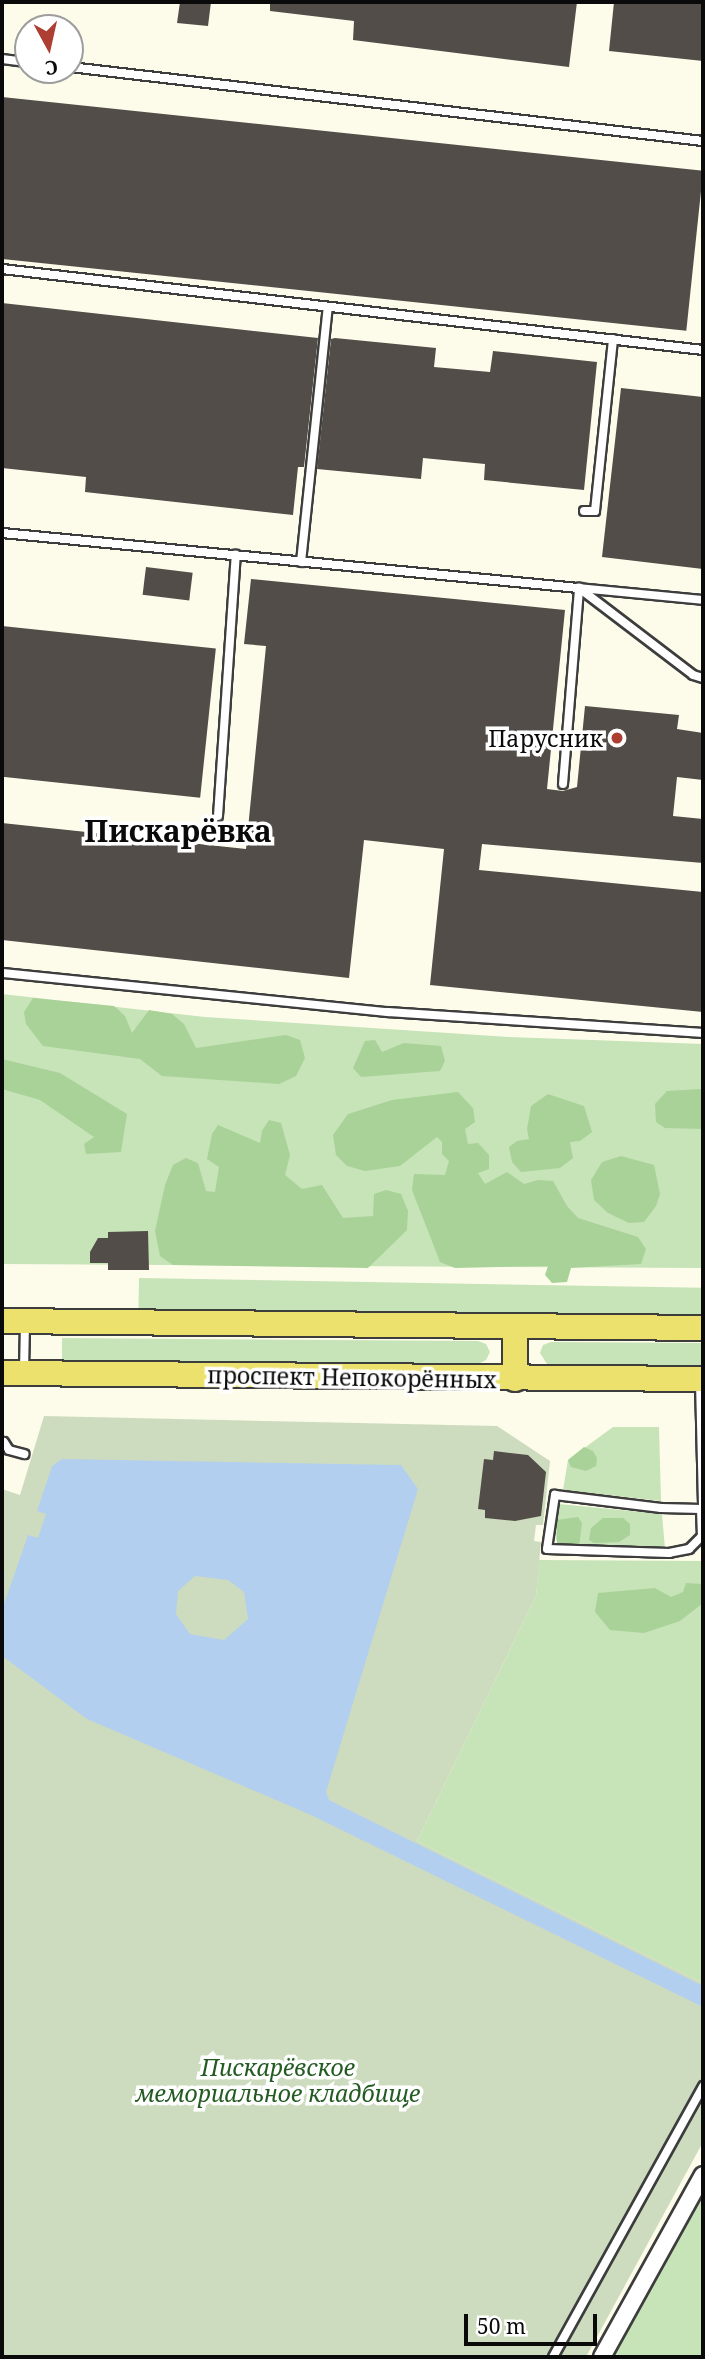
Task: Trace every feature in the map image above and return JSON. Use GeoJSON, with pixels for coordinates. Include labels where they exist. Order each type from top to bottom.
{"type":"FeatureCollection","features":[{"type":"Feature","properties":{"kind":"main road"},"geometry":{"type":"LineString","coordinates":[[13,1321],[703,1328]]}},
{"type":"Feature","properties":{"kind":"main road"},"geometry":{"type":"LineString","coordinates":[[515,1326],[515,1379]]}},
{"type":"Feature","properties":{"kind":"main road","name":"проспект Непокорённых"},"geometry":{"type":"LineString","coordinates":[[13,1373],[702,1379]]}},
{"type":"Feature","properties":{"kind":"street"},"geometry":{"type":"LineString","coordinates":[[602,2357],[703,2175]]}},
{"type":"Feature","properties":{"kind":"lane"},"geometry":{"type":"LineString","coordinates":[[84,69],[703,141]]}},
{"type":"Feature","properties":{"kind":"lane"},"geometry":{"type":"LineString","coordinates":[[2,269],[703,350]]}},
{"type":"Feature","properties":{"kind":"lane"},"geometry":{"type":"LineString","coordinates":[[301,562],[328,307]]}},
{"type":"Feature","properties":{"kind":"lane"},"geometry":{"type":"LineString","coordinates":[[584,511],[595,512],[613,339]]}},
{"type":"Feature","properties":{"kind":"lane"},"geometry":{"type":"LineString","coordinates":[[2,533],[703,600]]}},
{"type":"Feature","properties":{"kind":"lane"},"geometry":{"type":"LineString","coordinates":[[218,816],[236,555]]}},
{"type":"Feature","properties":{"kind":"lane"},"geometry":{"type":"LineString","coordinates":[[579,588],[693,674],[703,678]]}},
{"type":"Feature","properties":{"kind":"lane"},"geometry":{"type":"LineString","coordinates":[[563,784],[579,588]]}},
{"type":"Feature","properties":{"kind":"lane"},"geometry":{"type":"LineString","coordinates":[[2,973],[388,1012],[703,1033]]}},
{"type":"Feature","properties":{"kind":"lane"},"geometry":{"type":"LineString","coordinates":[[13,1321],[13,1373]]}},
{"type":"Feature","properties":{"kind":"lane"},"geometry":{"type":"LineString","coordinates":[[702,1379],[702,1509],[702,1536],[690,1549],[669,1553],[547,1549],[555,1494],[661,1508],[702,1509]]}},
{"type":"Feature","properties":{"kind":"lane"},"geometry":{"type":"LineString","coordinates":[[4,1442],[9,1450],[24,1454]]}},
{"type":"Feature","properties":{"kind":"lane"},"geometry":{"type":"LineString","coordinates":[[553,2357],[703,2086]]}},
{"type":"Feature","properties":{"kind":"green space"},"geometry":{"type":"Polygon","coordinates":[[[2,994],[205,1017],[509,1037],[703,1044],[703,1268],[2,1264],[2,994]]]}},
{"type":"Feature","properties":{"kind":"green space"},"geometry":{"type":"Polygon","coordinates":[[[33,998],[114,1006],[125,1016],[132,1033],[149,1010],[172,1014],[184,1024],[196,1048],[286,1035],[300,1040],[305,1058],[296,1076],[279,1084],[162,1076],[140,1059],[43,1046],[26,1024],[24,1012],[33,998]]]}},
{"type":"Feature","properties":{"kind":"green space"},"geometry":{"type":"Polygon","coordinates":[[[375,1040],[382,1052],[404,1043],[441,1046],[445,1061],[440,1071],[361,1077],[353,1068],[365,1041],[375,1040]]]}},
{"type":"Feature","properties":{"kind":"green space"},"geometry":{"type":"Polygon","coordinates":[[[2,1059],[60,1073],[127,1114],[121,1152],[86,1154],[84,1144],[94,1137],[40,1100],[2,1089],[2,1059]]]}},
{"type":"Feature","properties":{"kind":"green space"},"geometry":{"type":"Polygon","coordinates":[[[700,1089],[703,1092],[703,1129],[665,1128],[656,1122],[655,1104],[667,1091],[700,1089]]]}},
{"type":"Feature","properties":{"kind":"green space"},"geometry":{"type":"Polygon","coordinates":[[[458,1092],[473,1108],[475,1122],[465,1129],[468,1144],[478,1143],[489,1155],[489,1169],[478,1173],[485,1184],[507,1172],[524,1184],[538,1180],[553,1181],[567,1206],[578,1218],[638,1237],[646,1249],[641,1264],[571,1268],[567,1282],[552,1283],[545,1275],[548,1266],[455,1268],[440,1262],[412,1190],[414,1174],[445,1175],[449,1161],[442,1154],[442,1142],[437,1137],[400,1166],[365,1171],[347,1166],[336,1155],[333,1135],[348,1114],[392,1100],[458,1092]]]}},
{"type":"Feature","properties":{"kind":"green space"},"geometry":{"type":"Polygon","coordinates":[[[548,1094],[584,1106],[592,1132],[580,1141],[570,1142],[573,1158],[560,1168],[521,1172],[512,1162],[509,1147],[517,1141],[529,1139],[527,1129],[531,1106],[548,1094]]]}},
{"type":"Feature","properties":{"kind":"green space"},"geometry":{"type":"Polygon","coordinates":[[[269,1120],[281,1123],[290,1155],[285,1175],[302,1189],[322,1185],[343,1218],[373,1216],[374,1194],[386,1190],[401,1194],[408,1211],[407,1230],[368,1268],[173,1265],[160,1256],[155,1231],[165,1185],[173,1165],[186,1158],[198,1163],[206,1191],[215,1192],[219,1167],[207,1159],[212,1134],[218,1125],[260,1143],[262,1131],[269,1120]]]}},
{"type":"Feature","properties":{"kind":"green space"},"geometry":{"type":"Polygon","coordinates":[[[621,1156],[654,1165],[660,1194],[656,1206],[644,1222],[629,1223],[608,1213],[594,1200],[591,1180],[602,1162],[621,1156]]]}},
{"type":"Feature","properties":{"kind":"green space"},"geometry":{"type":"Polygon","coordinates":[[[139,1278],[703,1288],[702,1319],[138,1309],[139,1278]]]}},
{"type":"Feature","properties":{"kind":"green space"},"geometry":{"type":"Polygon","coordinates":[[[62,1338],[478,1341],[486,1344],[490,1352],[486,1360],[478,1364],[62,1360],[62,1338]]]}},
{"type":"Feature","properties":{"kind":"green space"},"geometry":{"type":"Polygon","coordinates":[[[551,1342],[703,1343],[703,1366],[547,1364],[540,1353],[543,1345],[551,1342]]]}},
{"type":"Feature","properties":{"kind":"green space","name":"Пискарёвское мемориальное кладбище"},"geometry":{"type":"Polygon","coordinates":[[[44,1416],[497,1426],[550,1461],[543,1525],[536,1525],[534,1541],[541,1542],[536,1596],[417,1841],[703,1983],[703,2142],[586,2357],[2,2357],[2,1489],[20,1495],[44,1416]]]}},
{"type":"Feature","properties":{"kind":"green space"},"geometry":{"type":"Polygon","coordinates":[[[613,1427],[659,1427],[661,1501],[563,1490],[568,1460],[613,1427]]]}},
{"type":"Feature","properties":{"kind":"green space"},"geometry":{"type":"Polygon","coordinates":[[[584,1447],[593,1451],[597,1458],[596,1466],[586,1471],[571,1467],[568,1460],[584,1447]]]}},
{"type":"Feature","properties":{"kind":"green space"},"geometry":{"type":"Polygon","coordinates":[[[559,1504],[662,1514],[665,1549],[644,1550],[557,1543],[555,1535],[559,1504]]]}},
{"type":"Feature","properties":{"kind":"green space"},"geometry":{"type":"Polygon","coordinates":[[[578,1517],[582,1523],[579,1547],[557,1543],[557,1520],[578,1517]]]}},
{"type":"Feature","properties":{"kind":"green space"},"geometry":{"type":"Polygon","coordinates":[[[603,1518],[623,1518],[630,1524],[630,1535],[619,1542],[594,1543],[589,1540],[591,1528],[603,1518]]]}},
{"type":"Feature","properties":{"kind":"green space"},"geometry":{"type":"Polygon","coordinates":[[[539,1560],[703,1561],[703,1983],[417,1841],[536,1596],[539,1560]]]}},
{"type":"Feature","properties":{"kind":"green space"},"geometry":{"type":"Polygon","coordinates":[[[686,1583],[702,1584],[703,1603],[680,1621],[644,1633],[610,1630],[595,1612],[598,1593],[655,1588],[671,1597],[683,1592],[686,1583]]]}},
{"type":"Feature","properties":{"kind":"green space"},"geometry":{"type":"Polygon","coordinates":[[[703,2182],[703,2357],[611,2357],[703,2182]]]}},
{"type":"Feature","properties":{"kind":"water"},"geometry":{"type":"Polygon","coordinates":[[[62,1459],[401,1465],[418,1489],[326,1792],[329,1800],[703,1986],[703,2007],[311,1815],[87,1719],[2,1656],[2,1610],[28,1535],[38,1538],[46,1514],[37,1511],[52,1466],[62,1459]],[[195,1576],[178,1591],[176,1614],[190,1634],[224,1640],[248,1619],[244,1592],[228,1580],[195,1576]]]}},
{"type":"Feature","properties":{"kind":"building"},"geometry":{"type":"Polygon","coordinates":[[[180,2],[211,2],[208,26],[177,23],[180,2]]]}},
{"type":"Feature","properties":{"kind":"building"},"geometry":{"type":"Polygon","coordinates":[[[270,2],[577,2],[569,67],[353,40],[354,21],[270,11],[270,2]]]}},
{"type":"Feature","properties":{"kind":"building"},"geometry":{"type":"Polygon","coordinates":[[[614,2],[703,3],[703,61],[609,51],[614,2]]]}},
{"type":"Feature","properties":{"kind":"building"},"geometry":{"type":"Polygon","coordinates":[[[2,97],[703,171],[686,331],[2,259],[2,97]]]}},
{"type":"Feature","properties":{"kind":"building"},"geometry":{"type":"Polygon","coordinates":[[[2,303],[318,338],[304,467],[298,467],[293,515],[85,492],[86,477],[2,468],[2,303]]]}},
{"type":"Feature","properties":{"kind":"building"},"geometry":{"type":"Polygon","coordinates":[[[331,339],[436,348],[434,367],[490,372],[493,351],[597,362],[584,490],[484,480],[485,464],[423,458],[421,479],[317,469],[331,339]]]}},
{"type":"Feature","properties":{"kind":"building"},"geometry":{"type":"Polygon","coordinates":[[[621,388],[703,397],[703,569],[602,557],[621,388]]]}},
{"type":"Feature","properties":{"kind":"building"},"geometry":{"type":"Polygon","coordinates":[[[146,567],[193,573],[189,601],[143,595],[146,567]]]}},
{"type":"Feature","properties":{"kind":"building"},"geometry":{"type":"Polygon","coordinates":[[[251,579],[565,610],[547,789],[563,791],[577,787],[585,706],[679,715],[677,729],[703,733],[703,780],[677,777],[673,816],[703,819],[703,863],[482,844],[479,870],[703,892],[703,1012],[430,985],[444,849],[364,840],[349,978],[2,940],[2,823],[246,849],[266,646],[244,644],[251,579]]]}},
{"type":"Feature","properties":{"kind":"building"},"geometry":{"type":"Polygon","coordinates":[[[2,626],[216,648],[200,798],[2,777],[2,626]]]}},
{"type":"Feature","properties":{"kind":"building"},"geometry":{"type":"Polygon","coordinates":[[[148,1231],[149,1270],[108,1270],[108,1263],[90,1263],[90,1252],[98,1238],[108,1238],[108,1232],[148,1231]]]}},
{"type":"Feature","properties":{"kind":"building"},"geometry":{"type":"Polygon","coordinates":[[[494,1451],[528,1455],[546,1472],[541,1516],[515,1521],[485,1518],[485,1510],[478,1509],[484,1459],[493,1460],[494,1451]]]}},
{"type":"Feature","properties":{"kind":"place","name":"Парусник"},"geometry":{"type":"Point","coordinates":[617,738]}},
{"type":"Feature","properties":{"kind":"district","name":"Пискарёвка"},"geometry":{"type":"Point","coordinates":[178,831]}}]}
